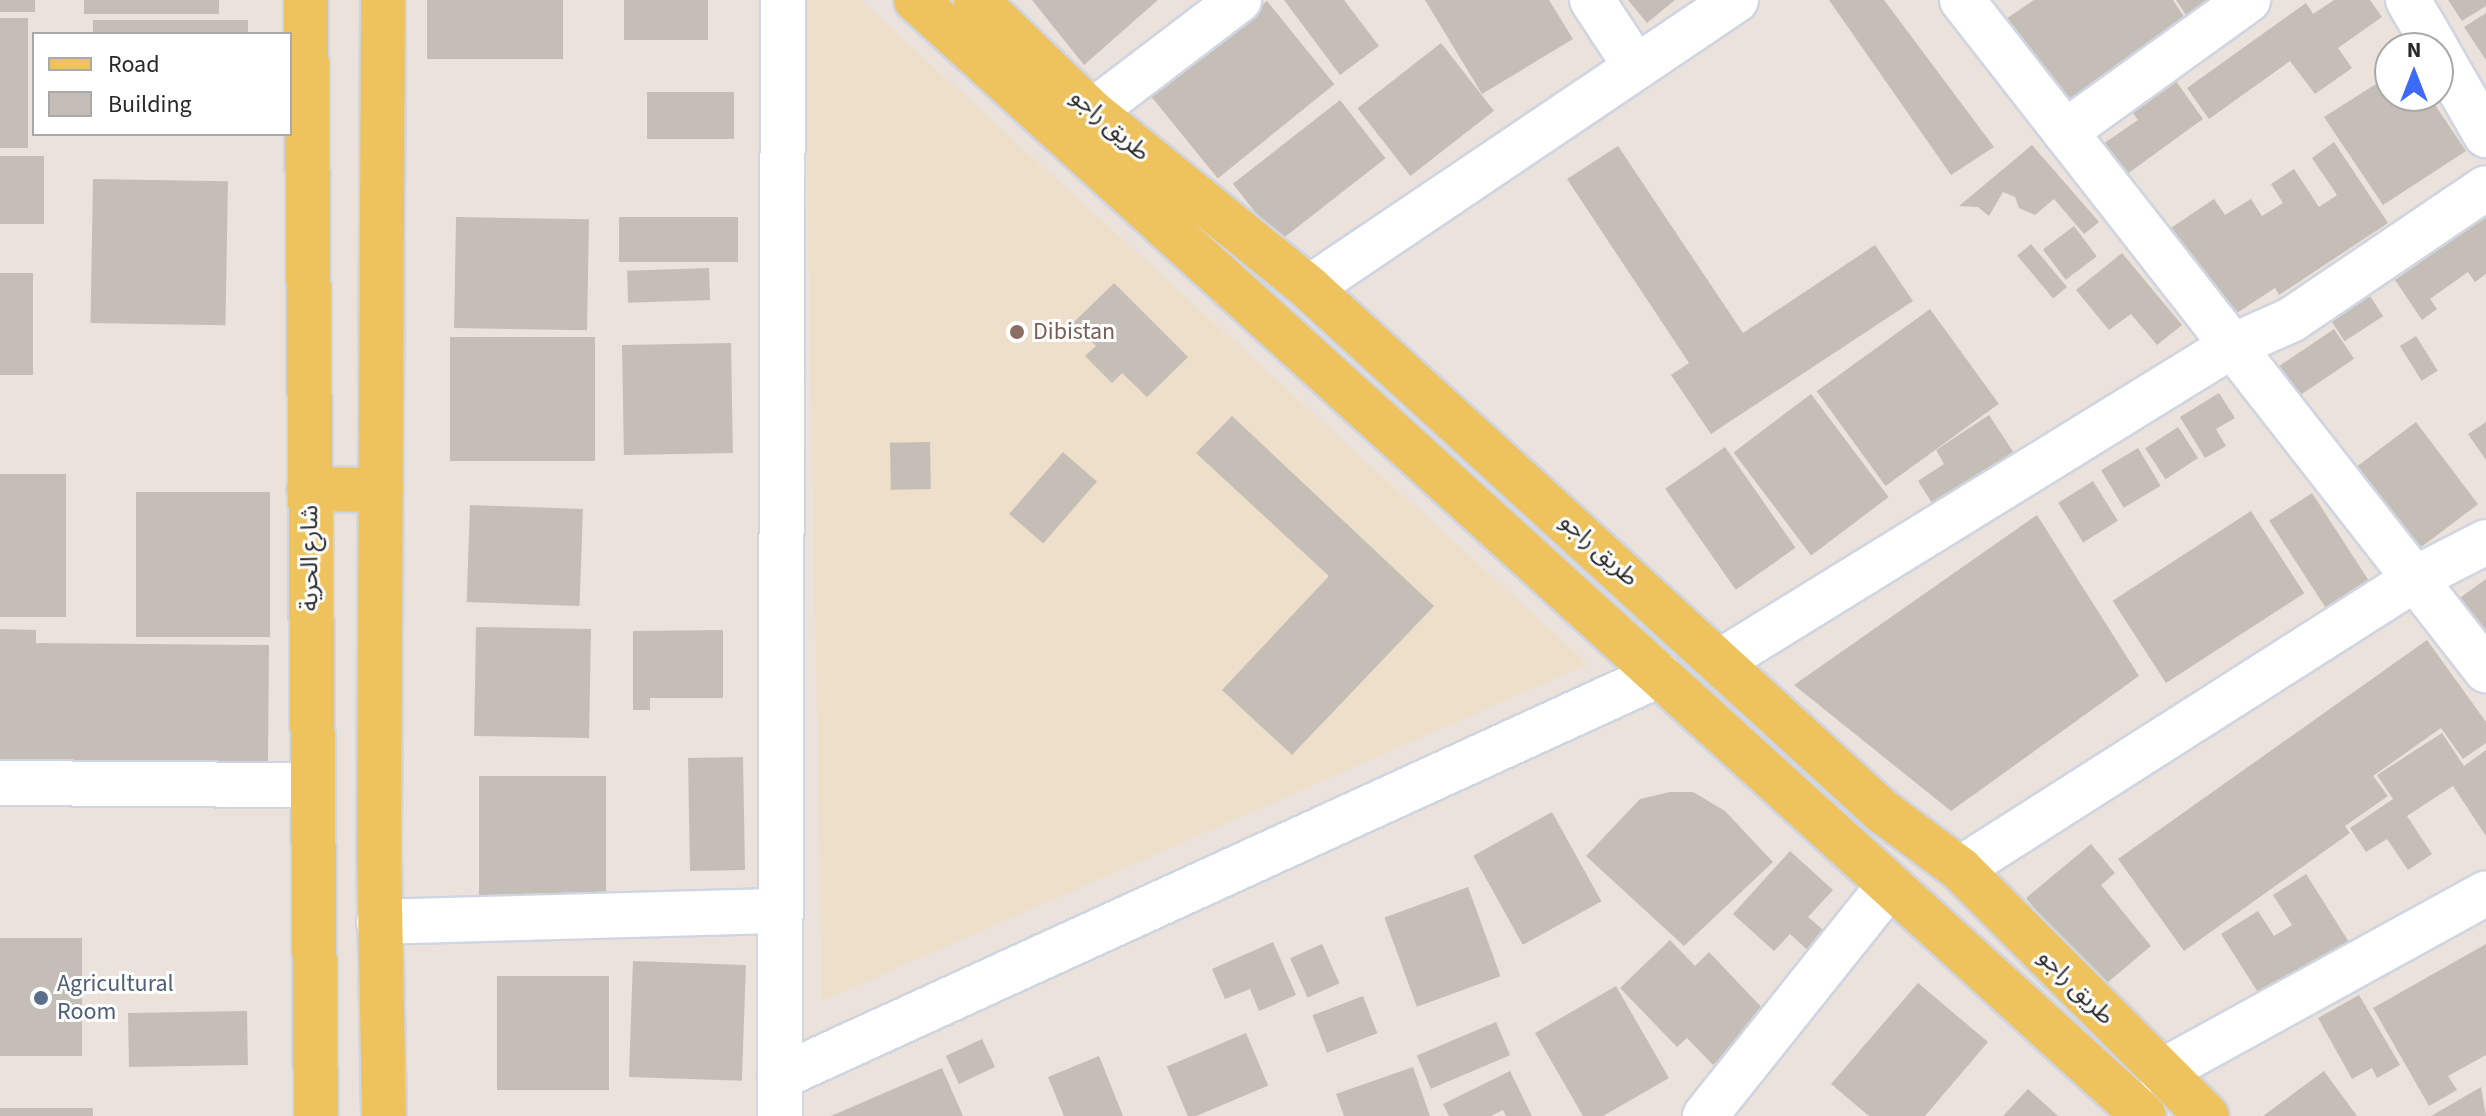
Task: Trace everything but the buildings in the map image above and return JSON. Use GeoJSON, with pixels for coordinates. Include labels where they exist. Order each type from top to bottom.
{"type":"FeatureCollection","features":[{"type":"Feature","properties":{"kind":"main road","name":"شارع الحرية"},"geometry":{"type":"LineString","coordinates":[[306,0],[316,1108]]}},
{"type":"Feature","properties":{"kind":"main road"},"geometry":{"type":"LineString","coordinates":[[316,1108],[384,1108],[379,922],[383,0]]}},
{"type":"Feature","properties":{"kind":"main road","name":"طريق راجو"},"geometry":{"type":"LineString","coordinates":[[916,0],[1888,887],[2144,1116]]}},
{"type":"Feature","properties":{"kind":"main road","name":"طريق راجو"},"geometry":{"type":"LineString","coordinates":[[976,0],[1092,112],[1309,288],[1882,811],[1960,869],[2207,1116]]}},
{"type":"Feature","properties":{"kind":"main road"},"geometry":{"type":"LineString","coordinates":[[309,489],[381,490]]}},
{"type":"Feature","properties":{"kind":"street"},"geometry":{"type":"LineString","coordinates":[[783,0],[780,1096],[1659,675]]}},
{"type":"Feature","properties":{"kind":"street"},"geometry":{"type":"LineString","coordinates":[[1092,112],[1239,0]]}},
{"type":"Feature","properties":{"kind":"street"},"geometry":{"type":"LineString","coordinates":[[1592,0],[1636,67]]}},
{"type":"Feature","properties":{"kind":"street"},"geometry":{"type":"LineString","coordinates":[[1309,288],[1736,0]]}},
{"type":"Feature","properties":{"kind":"street"},"geometry":{"type":"LineString","coordinates":[[1962,0],[2230,347],[2418,577],[2486,670]]}},
{"type":"Feature","properties":{"kind":"street"},"geometry":{"type":"LineString","coordinates":[[2065,132],[2248,0]]}},
{"type":"Feature","properties":{"kind":"street"},"geometry":{"type":"LineString","coordinates":[[2408,0],[2427,32]]}},
{"type":"Feature","properties":{"kind":"street"},"geometry":{"type":"LineString","coordinates":[[2454,79],[2486,135]]}},
{"type":"Feature","properties":{"kind":"street"},"geometry":{"type":"LineString","coordinates":[[1721,661],[2230,347],[2291,320],[2486,188]]}},
{"type":"Feature","properties":{"kind":"street"},"geometry":{"type":"LineString","coordinates":[[1960,869],[2418,577],[2486,542]]}},
{"type":"Feature","properties":{"kind":"street"},"geometry":{"type":"LineString","coordinates":[[0,783],[311,785]]}},
{"type":"Feature","properties":{"kind":"street"},"geometry":{"type":"LineString","coordinates":[[1705,1116],[1888,887]]}},
{"type":"Feature","properties":{"kind":"street"},"geometry":{"type":"LineString","coordinates":[[2161,1072],[2486,893]]}},
{"type":"Feature","properties":{"kind":"street"},"geometry":{"type":"LineString","coordinates":[[379,922],[780,911]]}},
{"type":"Feature","properties":{"kind":"shaded area","name":"Dibistan"},"geometry":{"type":"Polygon","coordinates":[[[804,0],[860,0],[1588,664],[822,1001],[804,0]]]}},
{"type":"Feature","properties":{"kind":"place","name":"Dibistan"},"geometry":{"type":"Point","coordinates":[1017,332]}},
{"type":"Feature","properties":{"kind":"place","name":"Agricultural Room"},"geometry":{"type":"Point","coordinates":[41,998]}}]}
